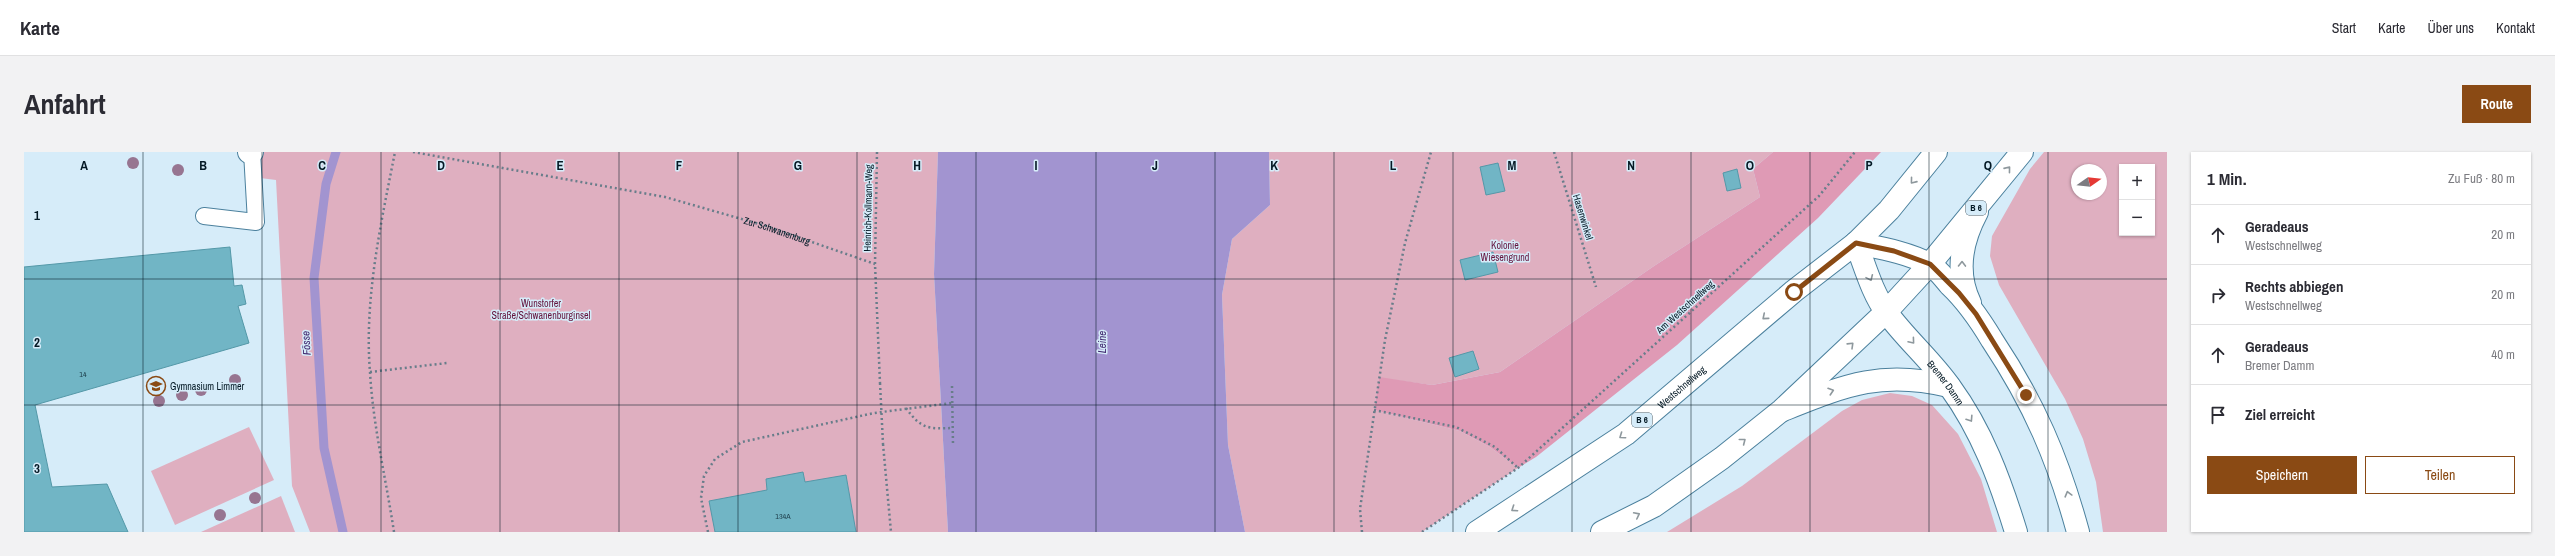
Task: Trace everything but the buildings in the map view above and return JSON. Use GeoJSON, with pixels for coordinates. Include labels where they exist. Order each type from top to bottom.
{"type":"FeatureCollection","features":[{"type":"Feature","properties":{"kind":"main road","name":"Westschnellweg"},"geometry":{"type":"LineString","coordinates":[[1478,532],[1626,434],[1794,292],[1856,243],[1889,210],[1936,152]]}},
{"type":"Feature","properties":{"kind":"main road","name":"B 6"},"geometry":{"type":"LineString","coordinates":[[1602,532],[1654,506],[1722,458],[1782,410],[1886,312],[1930,264],[2022,152]]}},
{"type":"Feature","properties":{"kind":"main road"},"geometry":{"type":"LineString","coordinates":[[1987,195],[1968,228],[1962,249],[1962,271],[1965,292],[1976,314],[2026,395],[2045,432],[2063,478],[2078,532]]}},
{"type":"Feature","properties":{"kind":"main road"},"geometry":{"type":"LineString","coordinates":[[1856,243],[1894,251],[1930,264],[1959,293],[1976,314]]}},
{"type":"Feature","properties":{"kind":"main road","name":"Bremer Damm"},"geometry":{"type":"LineString","coordinates":[[1856,243],[1869,277],[1886,312],[1949,386],[1978,430],[2000,480],[2016,532]]}},
{"type":"Feature","properties":{"kind":"main road"},"geometry":{"type":"LineString","coordinates":[[1782,410],[1854,384],[1886,378],[1920,379],[1949,386]]}},
{"type":"Feature","properties":{"kind":"lane"},"geometry":{"type":"LineString","coordinates":[[204,216],[256,222],[252,152]]}},
{"type":"Feature","properties":{"kind":"path"},"geometry":{"type":"LineString","coordinates":[[394,532],[370,372],[370,322],[379,231],[395,152]]}},
{"type":"Feature","properties":{"kind":"path","name":"Zur Schwanenburg"},"geometry":{"type":"LineString","coordinates":[[413,152],[665,197],[766,226],[875,264]]}},
{"type":"Feature","properties":{"kind":"path","name":"Heinrich-Kollmann-Weg"},"geometry":{"type":"LineString","coordinates":[[875,264],[877,152]]}},
{"type":"Feature","properties":{"kind":"path"},"geometry":{"type":"LineString","coordinates":[[1362,532],[1360,509],[1374,410],[1405,243],[1431,152]]}},
{"type":"Feature","properties":{"kind":"path","name":"Hasenwinkel"},"geometry":{"type":"LineString","coordinates":[[1554,152],[1596,288]]}},
{"type":"Feature","properties":{"kind":"path","name":"Am Westschnellweg"},"geometry":{"type":"LineString","coordinates":[[1422,532],[1518,468],[1820,196],[1856,152]]}},
{"type":"Feature","properties":{"kind":"path"},"geometry":{"type":"LineString","coordinates":[[875,264],[883,444],[891,532]]}},
{"type":"Feature","properties":{"kind":"path"},"geometry":{"type":"LineString","coordinates":[[370,372],[447,363]]}},
{"type":"Feature","properties":{"kind":"path"},"geometry":{"type":"LineString","coordinates":[[952,386],[953,445]]}},
{"type":"Feature","properties":{"kind":"path"},"geometry":{"type":"LineString","coordinates":[[708,532],[701,498],[704,476],[715,459],[742,442],[906,408],[952,403]]}},
{"type":"Feature","properties":{"kind":"path"},"geometry":{"type":"LineString","coordinates":[[906,408],[914,420],[929,429],[953,428]]}},
{"type":"Feature","properties":{"kind":"path"},"geometry":{"type":"LineString","coordinates":[[1374,410],[1456,427],[1495,446],[1518,468]]}},
{"type":"Feature","properties":{"kind":"green space","name":"Wunstorfer Straße/Schwanenburginsel"},"geometry":{"type":"Polygon","coordinates":[[[262,152],[938,152],[934,274],[948,532],[310,532],[292,486],[276,180],[260,178],[258,155],[262,152]]]}},
{"type":"Feature","properties":{"kind":"green space","name":"Kolonie Wiesengrund"},"geometry":{"type":"Polygon","coordinates":[[[1269,152],[1773,152],[1753,169],[1760,197],[1654,266],[1500,372],[1432,385],[1379,378],[1374,410],[1460,431],[1490,447],[1518,468],[1422,532],[1245,532],[1228,445],[1222,295],[1232,239],[1270,205],[1269,152]]]}},
{"type":"Feature","properties":{"kind":"green space"},"geometry":{"type":"Polygon","coordinates":[[[2044,152],[2167,152],[2167,532],[2103,532],[2096,482],[2083,439],[2065,399],[1999,285],[1990,256],[1992,236],[2030,169],[2044,152]]]}},
{"type":"Feature","properties":{"kind":"green space"},"geometry":{"type":"Polygon","coordinates":[[[1890,393],[1912,396],[1932,405],[1958,434],[1981,479],[1997,532],[1667,532],[1742,486],[1842,411],[1862,400],[1890,393]]]}},
{"type":"Feature","properties":{"kind":"green space"},"geometry":{"type":"Polygon","coordinates":[[[249,427],[274,480],[175,525],[151,471],[249,427]]]}},
{"type":"Feature","properties":{"kind":"green space"},"geometry":{"type":"Polygon","coordinates":[[[281,496],[295,532],[201,532],[281,496]]]}},
{"type":"Feature","properties":{"kind":"shaded area"},"geometry":{"type":"Polygon","coordinates":[[[1773,152],[1881,152],[1818,218],[1677,345],[1536,457],[1518,468],[1490,447],[1460,431],[1374,410],[1379,377],[1432,385],[1500,372],[1654,266],[1760,197],[1753,169],[1773,152]]]}},
{"type":"Feature","properties":{"kind":"water","name":"Leine"},"geometry":{"type":"Polygon","coordinates":[[[938,152],[1269,152],[1270,205],[1232,239],[1222,295],[1228,445],[1245,532],[948,532],[934,274],[938,152]]]}},
{"type":"Feature","properties":{"kind":"waterway","name":"Fösse"},"geometry":{"type":"LineString","coordinates":[[336,152],[326,184],[314,278],[324,448],[343,532]]}},
{"type":"Feature","properties":{"kind":"place","name":"Gymnasium Limmer"},"geometry":{"type":"Point","coordinates":[156,386]}},
{"type":"Feature","properties":{"kind":"route"},"geometry":{"type":"LineString","coordinates":[[1794,292],[1856,243],[1894,251],[1930,264],[1959,293],[1976,314],[2026,395]]}}]}
